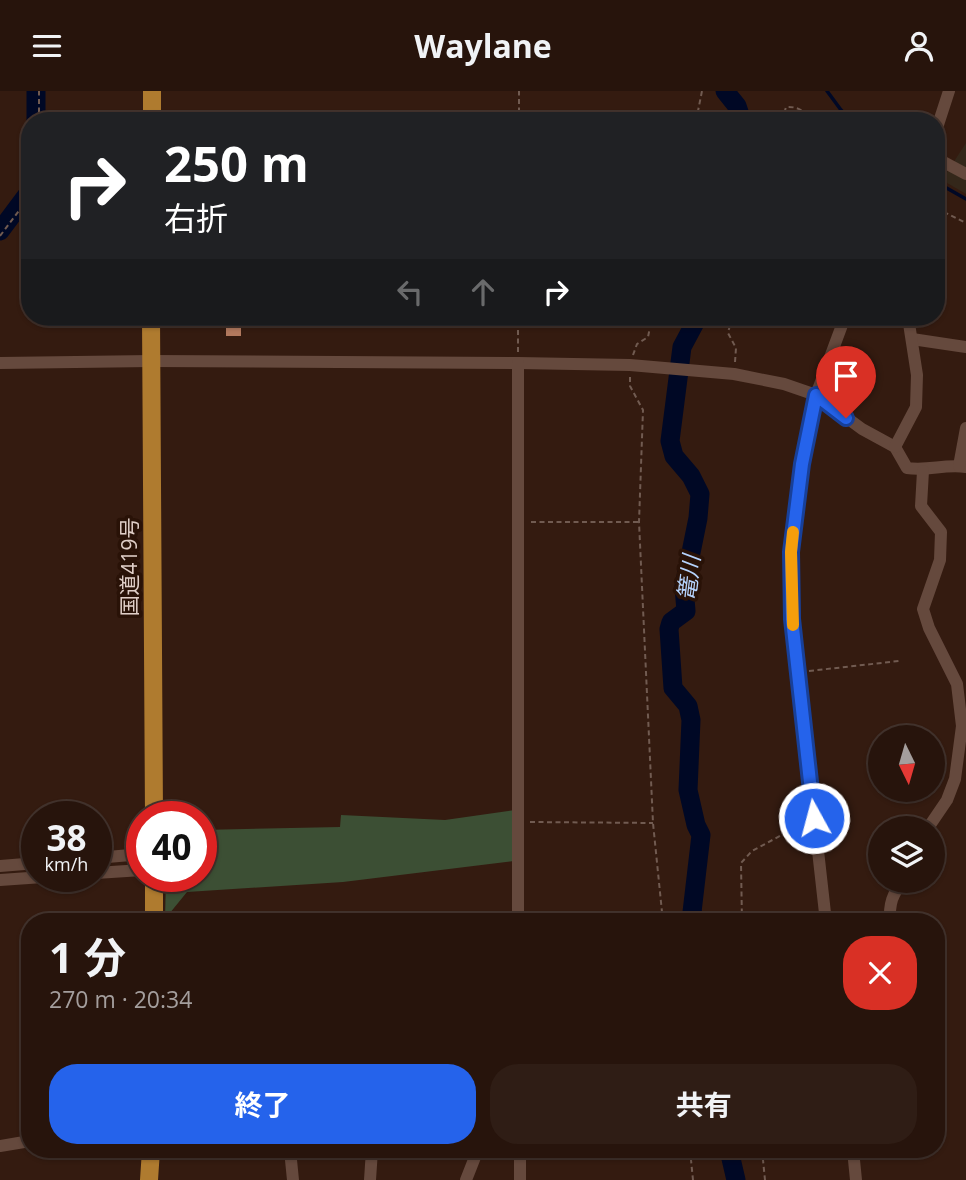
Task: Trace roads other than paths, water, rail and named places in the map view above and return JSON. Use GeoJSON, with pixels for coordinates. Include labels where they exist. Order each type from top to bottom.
{"type":"FeatureCollection","features":[{"type":"Feature","properties":{"kind":"highway"},"geometry":{"type":"LineString","coordinates":[[152,91],[152,112]]}},
{"type":"Feature","properties":{"kind":"highway","name":"国道419号"},"geometry":{"type":"LineString","coordinates":[[151,326],[154,801]]}},
{"type":"Feature","properties":{"kind":"highway"},"geometry":{"type":"LineString","coordinates":[[153,913],[154,892]]}},
{"type":"Feature","properties":{"kind":"highway"},"geometry":{"type":"LineString","coordinates":[[149,1180],[150,1158]]}},
{"type":"Feature","properties":{"kind":"street"},"geometry":{"type":"LineString","coordinates":[[942,112],[949,91]]}},
{"type":"Feature","properties":{"kind":"street"},"geometry":{"type":"LineString","coordinates":[[945,163],[966,174]]}},
{"type":"Feature","properties":{"kind":"street"},"geometry":{"type":"LineString","coordinates":[[825,913],[792,619],[791,552],[802,464],[816,395],[842,326]]}},
{"type":"Feature","properties":{"kind":"street"},"geometry":{"type":"LineString","coordinates":[[895,447],[916,407],[918,375],[910,326]]}},
{"type":"Feature","properties":{"kind":"street"},"geometry":{"type":"LineString","coordinates":[[912,339],[966,347]]}},
{"type":"Feature","properties":{"kind":"street"},"geometry":{"type":"LineString","coordinates":[[0,363],[518,363],[629,365],[734,374],[784,384],[816,395],[862,429],[895,447],[907,468],[923,471],[941,466],[963,466],[966,428]]}},
{"type":"Feature","properties":{"kind":"street"},"geometry":{"type":"LineString","coordinates":[[518,363],[518,913]]}},
{"type":"Feature","properties":{"kind":"street"},"geometry":{"type":"LineString","coordinates":[[923,471],[921,506],[941,532],[940,559],[923,609],[929,628],[957,684],[962,726],[955,779],[947,800],[936,816]]}},
{"type":"Feature","properties":{"kind":"street"},"geometry":{"type":"LineString","coordinates":[[0,866],[21,864]]}},
{"type":"Feature","properties":{"kind":"street"},"geometry":{"type":"LineString","coordinates":[[0,880],[21,879]]}},
{"type":"Feature","properties":{"kind":"street"},"geometry":{"type":"LineString","coordinates":[[890,913],[890,902],[894,893]]}},
{"type":"Feature","properties":{"kind":"street"},"geometry":{"type":"LineString","coordinates":[[0,1146],[21,1142]]}},
{"type":"Feature","properties":{"kind":"street"},"geometry":{"type":"LineString","coordinates":[[291,1158],[293,1180]]}},
{"type":"Feature","properties":{"kind":"street"},"geometry":{"type":"LineString","coordinates":[[370,1180],[371,1158]]}},
{"type":"Feature","properties":{"kind":"street"},"geometry":{"type":"LineString","coordinates":[[466,1180],[475,1158]]}},
{"type":"Feature","properties":{"kind":"street"},"geometry":{"type":"LineString","coordinates":[[520,1158],[520,1180]]}},
{"type":"Feature","properties":{"kind":"street"},"geometry":{"type":"LineString","coordinates":[[854,1158],[856,1180]]}},
{"type":"Feature","properties":{"kind":"waterway"},"geometry":{"type":"LineString","coordinates":[[36,91],[36,112]]}},
{"type":"Feature","properties":{"kind":"waterway","name":"篭川"},"geometry":{"type":"LineString","coordinates":[[725,91],[739,112]]}},
{"type":"Feature","properties":{"kind":"waterway"},"geometry":{"type":"LineString","coordinates":[[827,91],[843,112]]}},
{"type":"Feature","properties":{"kind":"waterway"},"geometry":{"type":"LineString","coordinates":[[945,187],[966,199]]}},
{"type":"Feature","properties":{"kind":"waterway"},"geometry":{"type":"LineString","coordinates":[[0,231],[21,203]]}},
{"type":"Feature","properties":{"kind":"waterway","name":"篭川"},"geometry":{"type":"LineString","coordinates":[[692,913],[701,835],[688,790],[691,720],[688,706],[673,688],[669,629],[671,622],[686,611],[684,587],[700,494],[691,476],[674,456],[670,441],[682,347],[693,326]]}},
{"type":"Feature","properties":{"kind":"waterway","name":"篭川"},"geometry":{"type":"LineString","coordinates":[[731,1158],[736,1180]]}}]}
